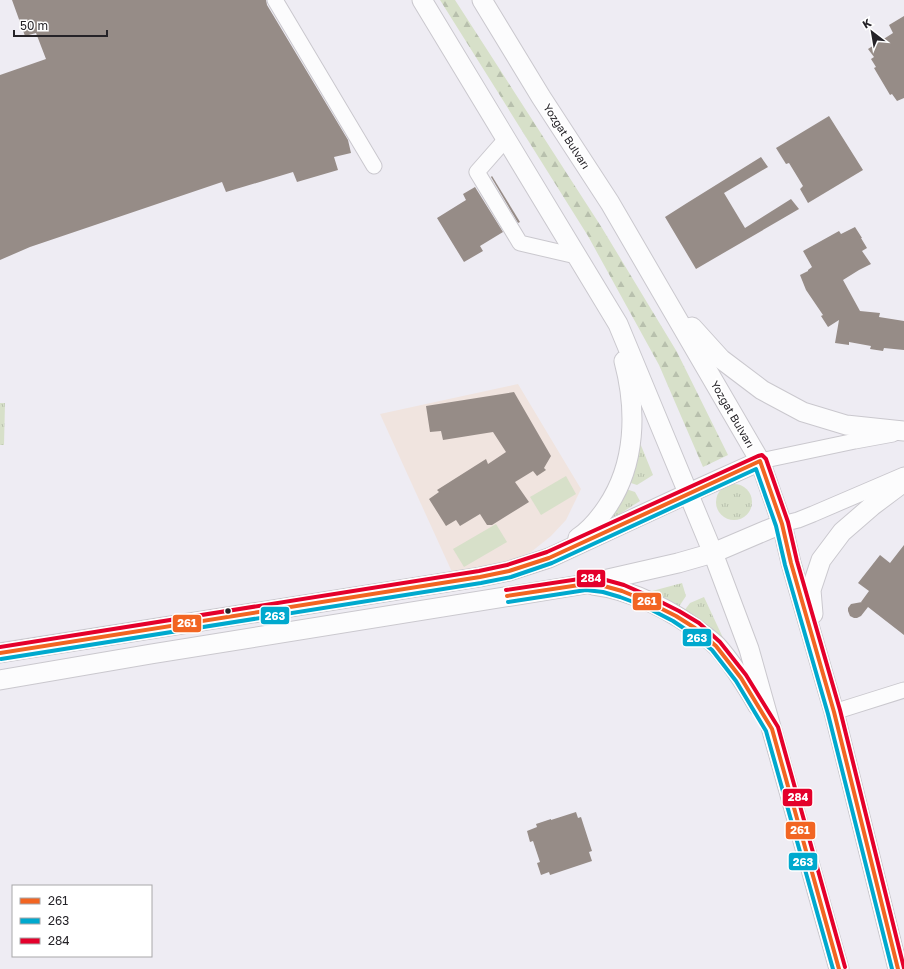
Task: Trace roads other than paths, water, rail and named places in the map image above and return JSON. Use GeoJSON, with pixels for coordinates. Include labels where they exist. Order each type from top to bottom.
{"type":"FeatureCollection","features":[{"type":"Feature","properties":{"kind":"main road"},"geometry":{"type":"LineString","coordinates":[[422,0],[618,324],[689,493],[749,649],[839,969]]}},
{"type":"Feature","properties":{"kind":"main road","name":"Yozgat Bulvarı"},"geometry":{"type":"LineString","coordinates":[[482,0],[541,97],[610,203],[760,461],[782,524],[791,563],[834,712],[898,969]]}},
{"type":"Feature","properties":{"kind":"main road"},"geometry":{"type":"LineString","coordinates":[[666,298],[721,359],[762,390],[803,412],[846,425],[904,432]]}},
{"type":"Feature","properties":{"kind":"main road"},"geometry":{"type":"LineString","coordinates":[[549,558],[580,536],[599,519],[614,497],[625,470],[632,433],[632,398],[618,324]]}},
{"type":"Feature","properties":{"kind":"main road"},"geometry":{"type":"LineString","coordinates":[[0,653],[480,577],[509,571],[549,558],[760,461]]}},
{"type":"Feature","properties":{"kind":"main road"},"geometry":{"type":"LineString","coordinates":[[816,651],[811,590],[821,560],[842,532],[872,506],[904,482]]}},
{"type":"Feature","properties":{"kind":"main road"},"geometry":{"type":"LineString","coordinates":[[0,680],[586,584],[678,563],[713,553],[782,524]]}},
{"type":"Feature","properties":{"kind":"main road"},"geometry":{"type":"LineString","coordinates":[[586,584],[604,586],[628,593],[676,616],[694,628],[716,646],[742,678],[772,729]]}},
{"type":"Feature","properties":{"kind":"street"},"geometry":{"type":"LineString","coordinates":[[275,0],[374,166]]}},
{"type":"Feature","properties":{"kind":"street"},"geometry":{"type":"LineString","coordinates":[[506,139],[477,172],[520,243],[576,256]]}},
{"type":"Feature","properties":{"kind":"street"},"geometry":{"type":"LineString","coordinates":[[760,461],[904,432]]}},
{"type":"Feature","properties":{"kind":"street"},"geometry":{"type":"LineString","coordinates":[[782,524],[813,514],[904,475]]}},
{"type":"Feature","properties":{"kind":"street"},"geometry":{"type":"LineString","coordinates":[[834,712],[904,690]]}}]}
